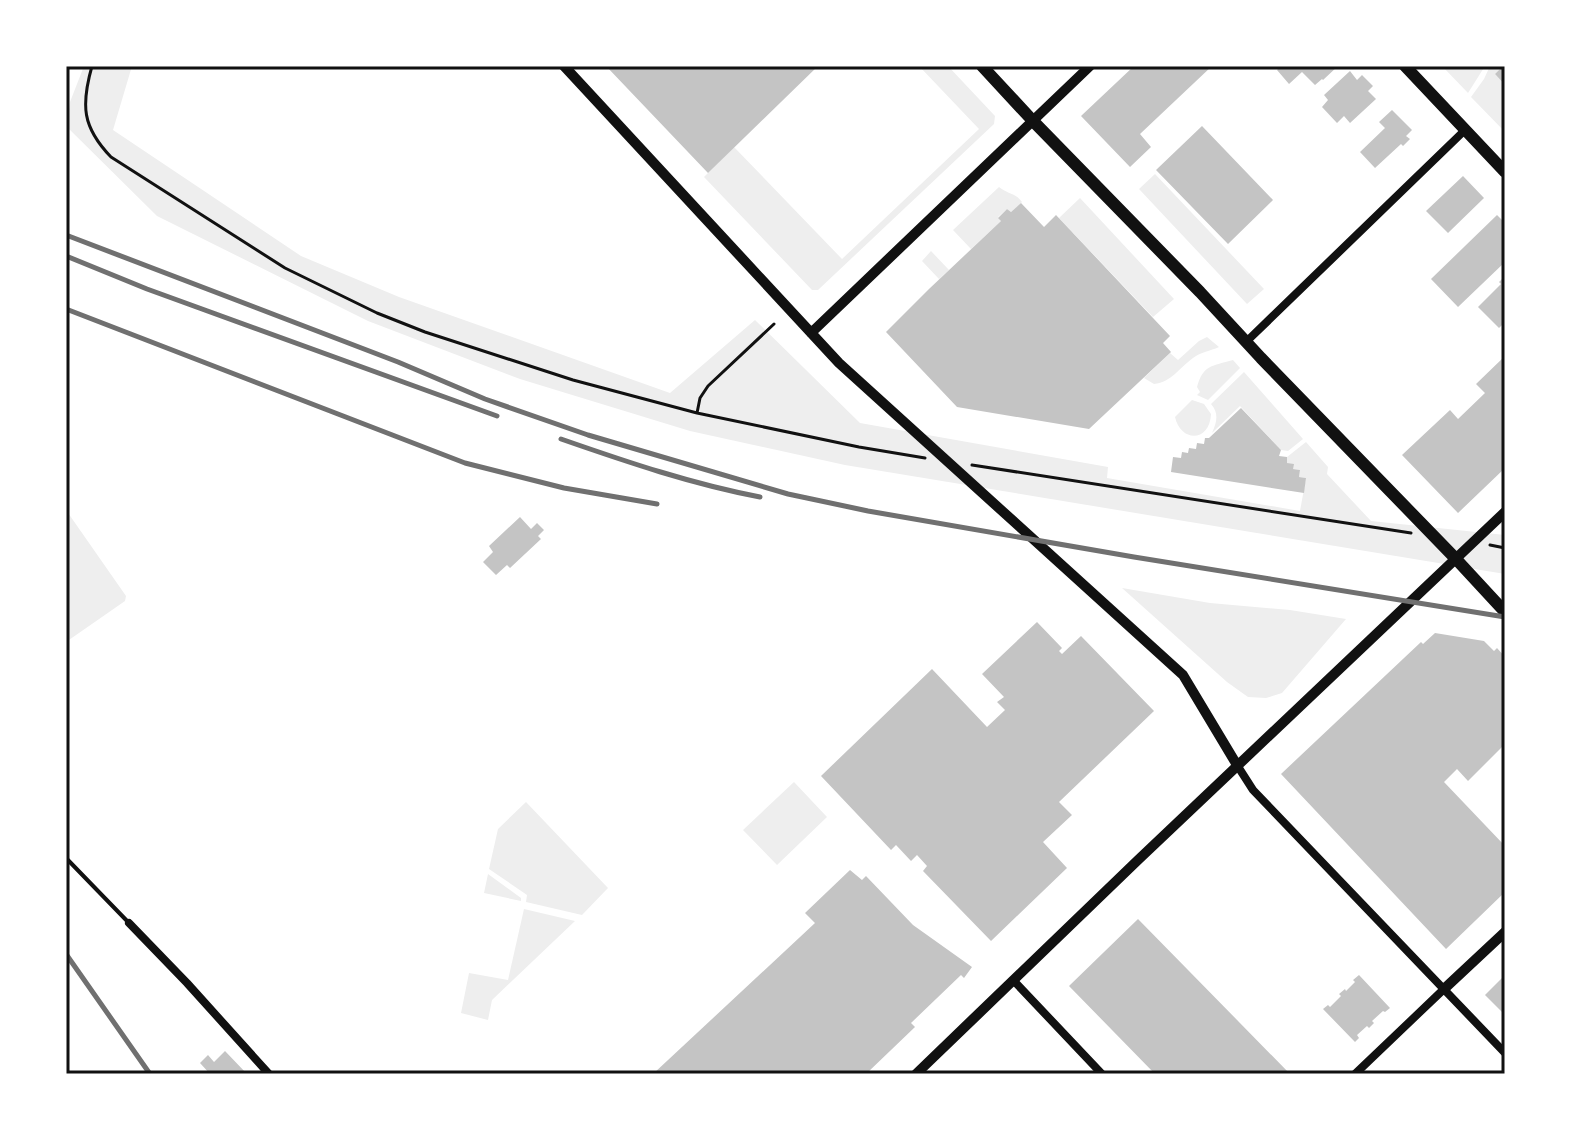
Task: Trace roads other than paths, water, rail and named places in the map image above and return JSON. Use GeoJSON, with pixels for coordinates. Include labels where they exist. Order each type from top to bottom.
{"type":"FeatureCollection","features":[{"type":"Feature","properties":{"kind":"main road"},"geometry":{"type":"LineString","coordinates":[[982,66],[1505,612]]}},
{"type":"Feature","properties":{"kind":"main road"},"geometry":{"type":"LineString","coordinates":[[1405,66],[1505,172]]}},
{"type":"Feature","properties":{"kind":"street"},"geometry":{"type":"LineString","coordinates":[[564,66],[839,363],[1183,675],[1253,790],[1505,1053]]}},
{"type":"Feature","properties":{"kind":"street"},"geometry":{"type":"LineString","coordinates":[[811,333],[1090,66]]}},
{"type":"Feature","properties":{"kind":"street"},"geometry":{"type":"LineString","coordinates":[[1246,342],[1465,130]]}},
{"type":"Feature","properties":{"kind":"street"},"geometry":{"type":"LineString","coordinates":[[916,1074],[1505,512]]}},
{"type":"Feature","properties":{"kind":"street"},"geometry":{"type":"LineString","coordinates":[[129,923],[269,1074]]}},
{"type":"Feature","properties":{"kind":"street"},"geometry":{"type":"LineString","coordinates":[[1355,1074],[1505,932]]}},
{"type":"Feature","properties":{"kind":"street"},"geometry":{"type":"LineString","coordinates":[[1014,981],[1102,1074]]}},
{"type":"Feature","properties":{"kind":"lane"},"geometry":{"type":"LineString","coordinates":[[66,858],[129,923]]}},
{"type":"Feature","properties":{"kind":"railway"},"geometry":{"type":"LineString","coordinates":[[66,235],[398,362],[485,399],[588,435],[788,494],[1134,557],[1505,617]]}},
{"type":"Feature","properties":{"kind":"railway"},"geometry":{"type":"LineString","coordinates":[[66,256],[147,289],[497,416]]}},
{"type":"Feature","properties":{"kind":"railway"},"geometry":{"type":"LineString","coordinates":[[66,309],[465,463],[564,488],[657,504]]}},
{"type":"Feature","properties":{"kind":"railway"},"geometry":{"type":"LineString","coordinates":[[561,439],[685,479],[760,497]]}},
{"type":"Feature","properties":{"kind":"railway"},"geometry":{"type":"LineString","coordinates":[[66,954],[150,1074]]}}]}
